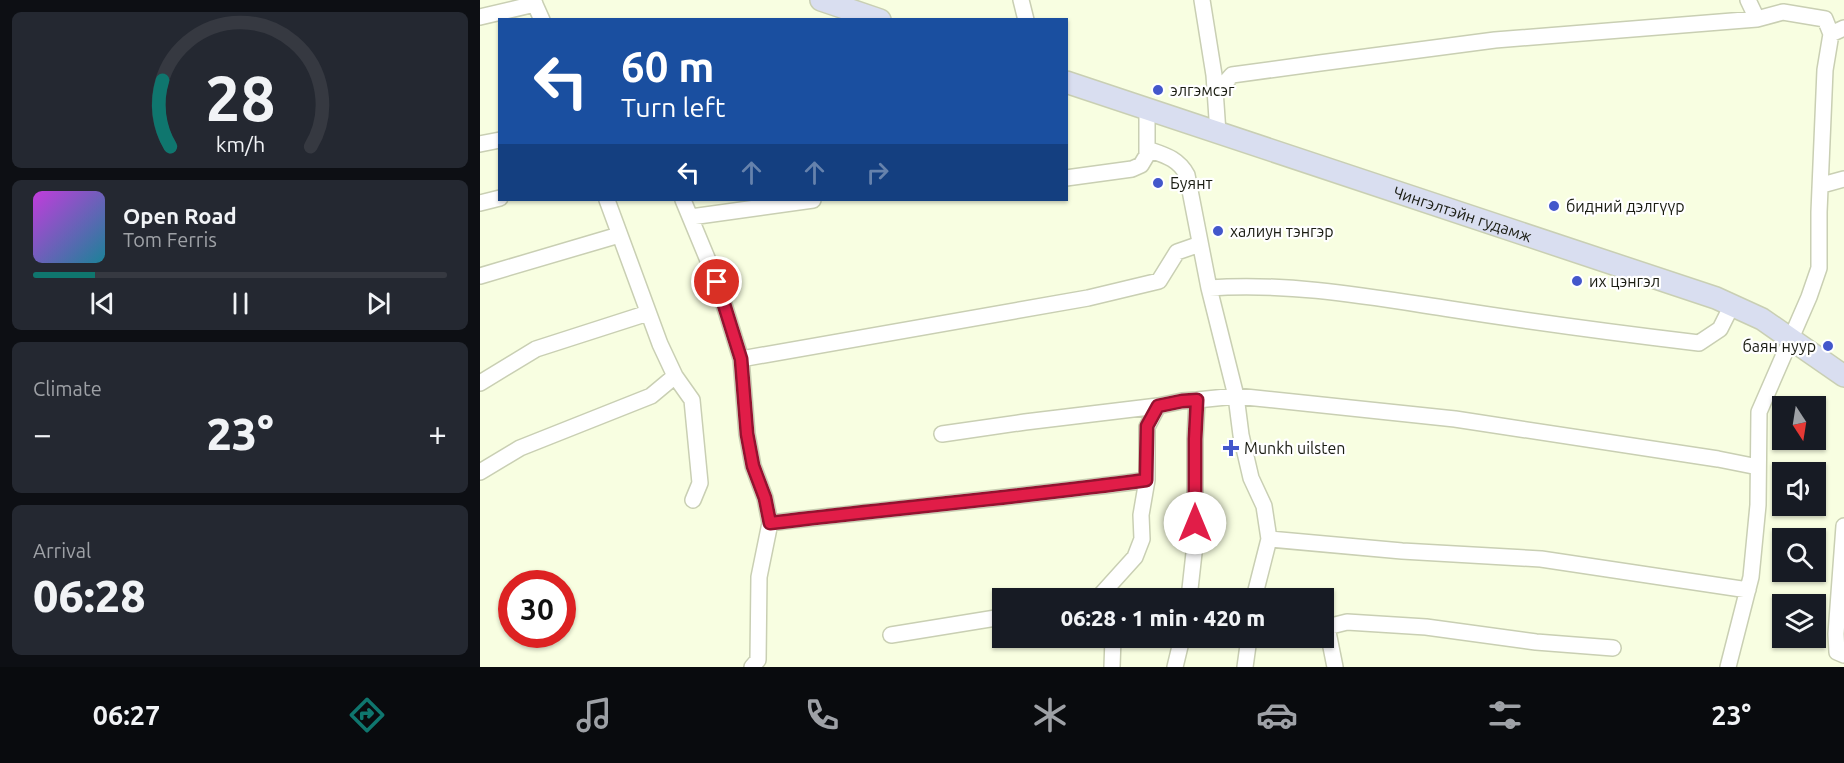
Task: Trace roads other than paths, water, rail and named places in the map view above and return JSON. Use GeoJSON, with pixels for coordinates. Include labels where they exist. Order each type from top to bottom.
{"type":"FeatureCollection","features":[{"type":"Feature","properties":{"kind":"main road"},"geometry":{"type":"LineString","coordinates":[[821,0],[873,18]]}},
{"type":"Feature","properties":{"kind":"main road","name":"Чингэлтэйн гудамж"},"geometry":{"type":"LineString","coordinates":[[1068,83],[1705,294],[1762,319],[1844,376]]}},
{"type":"Feature","properties":{"kind":"street"},"geometry":{"type":"LineString","coordinates":[[1021,0],[1026,18]]}},
{"type":"Feature","properties":{"kind":"street"},"geometry":{"type":"LineString","coordinates":[[1202,0],[1218,133]]}},
{"type":"Feature","properties":{"kind":"street"},"geometry":{"type":"LineString","coordinates":[[1748,0],[1757,19]]}},
{"type":"Feature","properties":{"kind":"street"},"geometry":{"type":"LineString","coordinates":[[480,16],[534,2],[541,18]]}},
{"type":"Feature","properties":{"kind":"street"},"geometry":{"type":"LineString","coordinates":[[1215,94],[1232,75],[1496,40],[1757,19],[1783,12],[1825,19],[1837,31],[1826,70],[1819,268],[1759,412],[1758,505],[1751,577],[1728,667]]}},
{"type":"Feature","properties":{"kind":"street"},"geometry":{"type":"LineString","coordinates":[[1068,178],[1132,169],[1141,165],[1147,154],[1147,109]]}},
{"type":"Feature","properties":{"kind":"street"},"geometry":{"type":"LineString","coordinates":[[480,144],[498,140]]}},
{"type":"Feature","properties":{"kind":"street"},"geometry":{"type":"LineString","coordinates":[[1147,149],[1170,156],[1179,162],[1188,175],[1209,288],[1236,396],[1241,435],[1251,478],[1264,506],[1269,539],[1257,588]]}},
{"type":"Feature","properties":{"kind":"street"},"geometry":{"type":"LineString","coordinates":[[1821,185],[1844,179]]}},
{"type":"Feature","properties":{"kind":"street"},"geometry":{"type":"LineString","coordinates":[[480,203],[498,198]]}},
{"type":"Feature","properties":{"kind":"street"},"geometry":{"type":"LineString","coordinates":[[607,201],[648,312],[675,376],[692,400],[700,483],[693,500]]}},
{"type":"Feature","properties":{"kind":"street"},"geometry":{"type":"LineString","coordinates":[[684,201],[717,282],[741,359],[747,434],[753,466],[765,498],[770,523],[759,577],[758,660],[752,667]]}},
{"type":"Feature","properties":{"kind":"street"},"geometry":{"type":"LineString","coordinates":[[692,217],[806,201]]}},
{"type":"Feature","properties":{"kind":"street"},"geometry":{"type":"LineString","coordinates":[[480,276],[619,235]]}},
{"type":"Feature","properties":{"kind":"street"},"geometry":{"type":"LineString","coordinates":[[741,359],[1088,298],[1144,285],[1159,281],[1177,252],[1200,244]]}},
{"type":"Feature","properties":{"kind":"street"},"geometry":{"type":"LineString","coordinates":[[1209,288],[1247,285],[1361,296],[1595,331],[1699,343],[1720,329],[1732,305]]}},
{"type":"Feature","properties":{"kind":"street"},"geometry":{"type":"LineString","coordinates":[[480,383],[536,349],[648,312]]}},
{"type":"Feature","properties":{"kind":"street"},"geometry":{"type":"LineString","coordinates":[[480,472],[520,448],[651,396],[675,376]]}},
{"type":"Feature","properties":{"kind":"street"},"geometry":{"type":"LineString","coordinates":[[942,434],[1182,401],[1236,396],[1455,419],[1758,467]]}},
{"type":"Feature","properties":{"kind":"street"},"geometry":{"type":"LineString","coordinates":[[1190,588],[1195,544],[1197,400]]}},
{"type":"Feature","properties":{"kind":"street"},"geometry":{"type":"LineString","coordinates":[[1111,588],[1135,556],[1142,539],[1141,515],[1146,480],[1147,426],[1158,406]]}},
{"type":"Feature","properties":{"kind":"street"},"geometry":{"type":"LineString","coordinates":[[770,523],[1035,495],[1146,480]]}},
{"type":"Feature","properties":{"kind":"street"},"geometry":{"type":"LineString","coordinates":[[1844,526],[1836,634],[1837,652],[1844,655]]}},
{"type":"Feature","properties":{"kind":"street"},"geometry":{"type":"LineString","coordinates":[[1269,539],[1402,551],[1541,559],[1748,590]]}},
{"type":"Feature","properties":{"kind":"street"},"geometry":{"type":"LineString","coordinates":[[891,635],[992,619]]}},
{"type":"Feature","properties":{"kind":"street"},"geometry":{"type":"LineString","coordinates":[[1334,625],[1347,622],[1426,627],[1536,642],[1613,648]]}},
{"type":"Feature","properties":{"kind":"street"},"geometry":{"type":"LineString","coordinates":[[1112,667],[1113,648]]}},
{"type":"Feature","properties":{"kind":"street"},"geometry":{"type":"LineString","coordinates":[[1176,667],[1180,648]]}},
{"type":"Feature","properties":{"kind":"street"},"geometry":{"type":"LineString","coordinates":[[1245,667],[1248,648]]}},
{"type":"Feature","properties":{"kind":"street"},"geometry":{"type":"LineString","coordinates":[[1330,648],[1335,667]]}},
{"type":"Feature","properties":{"kind":"place","name":"элгэмсэг"},"geometry":{"type":"Point","coordinates":[1158,90]}},
{"type":"Feature","properties":{"kind":"place","name":"Буянт"},"geometry":{"type":"Point","coordinates":[1158,183]}},
{"type":"Feature","properties":{"kind":"place","name":"бидний дэлгүүр"},"geometry":{"type":"Point","coordinates":[1554,206]}},
{"type":"Feature","properties":{"kind":"place","name":"халиун тэнгэр"},"geometry":{"type":"Point","coordinates":[1218,231]}},
{"type":"Feature","properties":{"kind":"place","name":"их цэнгэл"},"geometry":{"type":"Point","coordinates":[1577,281]}},
{"type":"Feature","properties":{"kind":"place","name":"баян нуур"},"geometry":{"type":"Point","coordinates":[1828,346]}},
{"type":"Feature","properties":{"kind":"place","name":"Munkh uilsten"},"geometry":{"type":"Point","coordinates":[1231,448]}}]}
